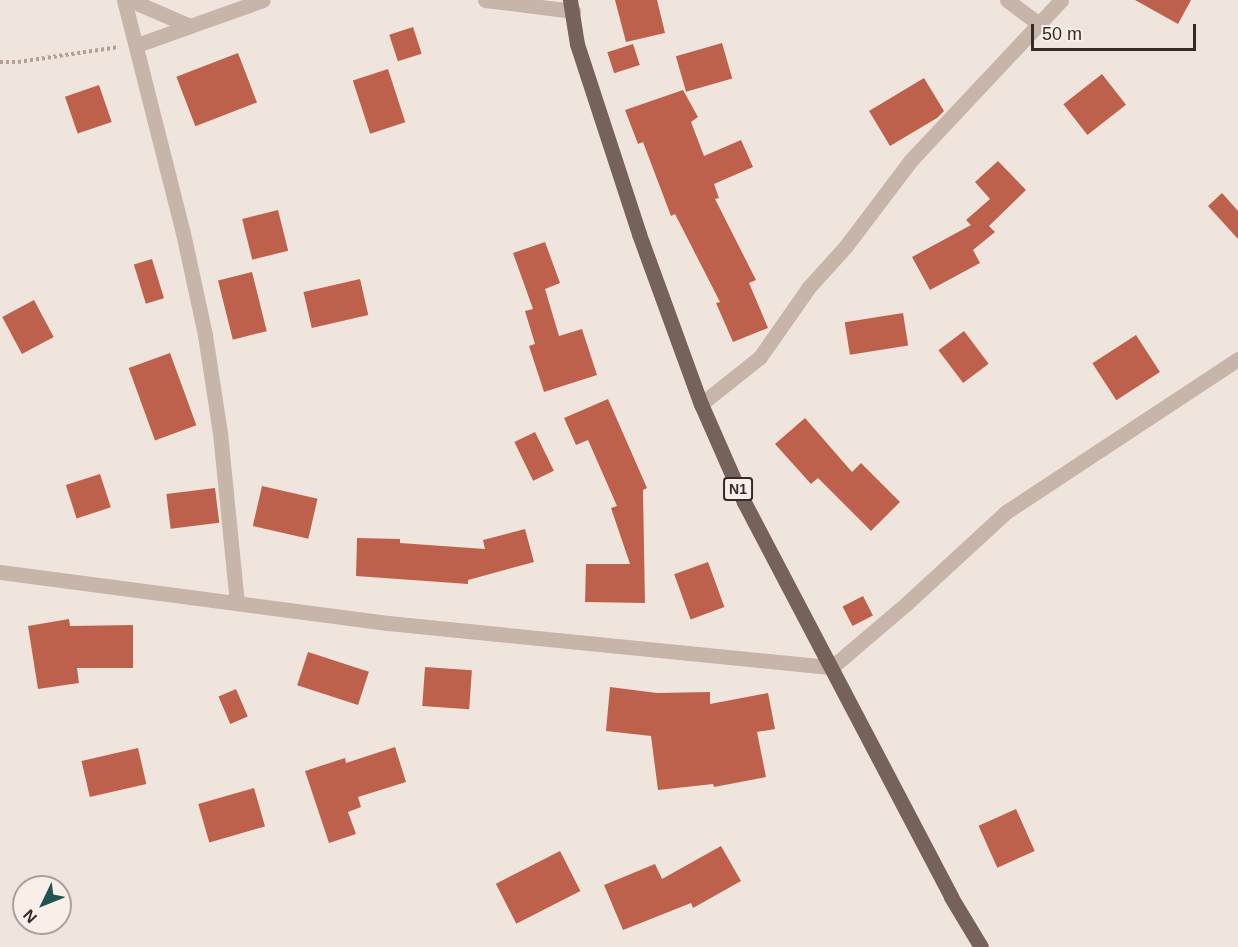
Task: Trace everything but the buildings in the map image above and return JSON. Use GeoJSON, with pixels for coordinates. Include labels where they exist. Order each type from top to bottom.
{"type":"FeatureCollection","features":[{"type":"Feature","properties":{"kind":"main road","name":"N1"},"geometry":{"type":"LineString","coordinates":[[572,6],[577,44],[639,234],[701,404],[744,502],[951,897],[981,947]]}},
{"type":"Feature","properties":{"kind":"street"},"geometry":{"type":"LineString","coordinates":[[124,0],[183,233],[205,335],[220,433],[237,603]]}},
{"type":"Feature","properties":{"kind":"street"},"geometry":{"type":"LineString","coordinates":[[130,0],[190,26]]}},
{"type":"Feature","properties":{"kind":"street"},"geometry":{"type":"LineString","coordinates":[[137,45],[263,0]]}},
{"type":"Feature","properties":{"kind":"street"},"geometry":{"type":"LineString","coordinates":[[485,0],[572,6]]}},
{"type":"Feature","properties":{"kind":"street"},"geometry":{"type":"LineString","coordinates":[[1006,0],[1039,24]]}},
{"type":"Feature","properties":{"kind":"street"},"geometry":{"type":"LineString","coordinates":[[701,404],[760,357],[809,287],[846,246],[911,160],[974,97],[1061,0]]}},
{"type":"Feature","properties":{"kind":"street"},"geometry":{"type":"LineString","coordinates":[[0,572],[388,623],[832,667],[906,604],[1006,512],[1238,359]]}},
{"type":"Feature","properties":{"kind":"path"},"geometry":{"type":"LineString","coordinates":[[0,62],[18,62],[137,45]]}}]}
